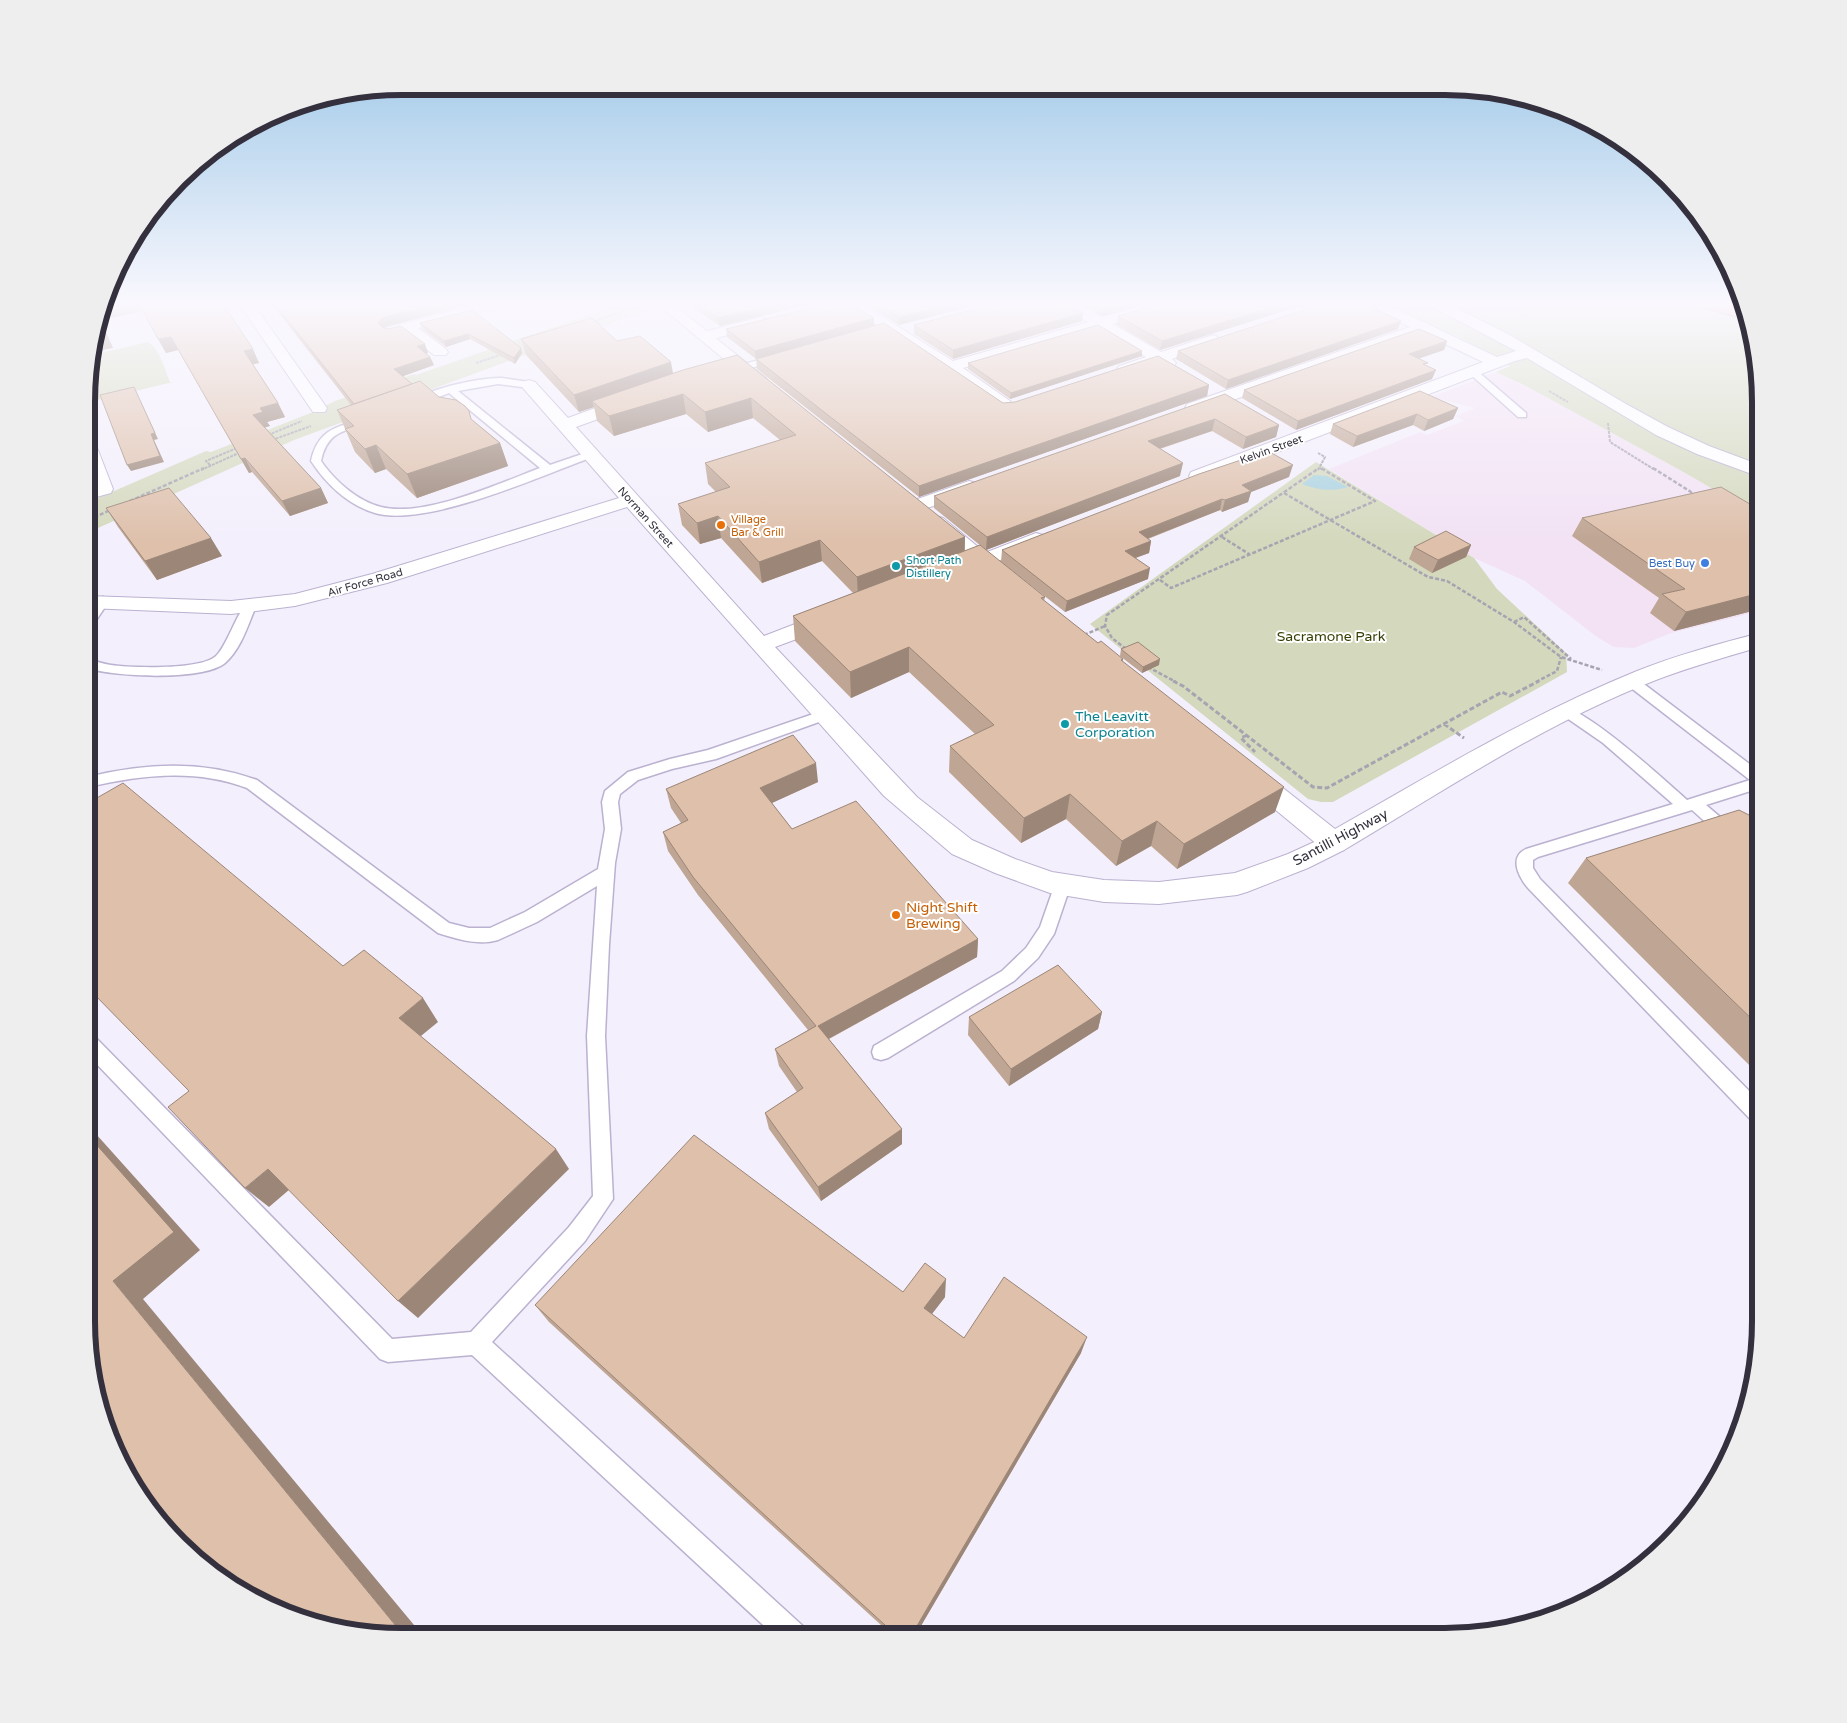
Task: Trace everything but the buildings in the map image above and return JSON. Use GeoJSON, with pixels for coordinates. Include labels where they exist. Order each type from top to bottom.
{"type":"FeatureCollection","features":[{"type":"Feature","properties":{"kind":"street"},"geometry":{"type":"LineString","coordinates":[[301,382],[319,408]]}},
{"type":"Feature","properties":{"kind":"street"},"geometry":{"type":"LineString","coordinates":[[763,382],[777,394]]}},
{"type":"Feature","properties":{"kind":"street"},"geometry":{"type":"LineString","coordinates":[[975,382],[1012,406]]}},
{"type":"Feature","properties":{"kind":"street"},"geometry":{"type":"LineString","coordinates":[[1178,413],[1265,382]]}},
{"type":"Feature","properties":{"kind":"street","name":"Kelvin Street"},"geometry":{"type":"LineString","coordinates":[[1177,484],[1288,435],[1442,382]]}},
{"type":"Feature","properties":{"kind":"street"},"geometry":{"type":"LineString","coordinates":[[1579,382],[1651,425],[1694,446],[1752,469]]}},
{"type":"Feature","properties":{"kind":"street","name":"Norman Street"},"geometry":{"type":"LineString","coordinates":[[529,385],[760,644],[908,804]]}},
{"type":"Feature","properties":{"kind":"street"},"geometry":{"type":"LineString","coordinates":[[1208,387],[1240,406]]}},
{"type":"Feature","properties":{"kind":"street"},"geometry":{"type":"LineString","coordinates":[[565,425],[646,396]]}},
{"type":"Feature","properties":{"kind":"street"},"geometry":{"type":"LineString","coordinates":[[1651,425],[1697,442],[1752,457]]}},
{"type":"Feature","properties":{"kind":"street"},"geometry":{"type":"LineString","coordinates":[[1288,435],[1319,460]]}},
{"type":"Feature","properties":{"kind":"street"},"geometry":{"type":"LineString","coordinates":[[983,482],[908,500],[1012,584]]}},
{"type":"Feature","properties":{"kind":"street","name":"Air Force Road"},"geometry":{"type":"LineString","coordinates":[[96,602],[148,602],[212,607],[280,603],[345,589],[631,500]]}},
{"type":"Feature","properties":{"kind":"street"},"geometry":{"type":"LineString","coordinates":[[942,575],[1050,534]]}},
{"type":"Feature","properties":{"kind":"street"},"geometry":{"type":"LineString","coordinates":[[760,644],[851,610]]}},
{"type":"Feature","properties":{"kind":"street","name":"Santilli Highway"},"geometry":{"type":"LineString","coordinates":[[908,804],[962,847],[1005,866],[1050,882],[1104,891],[1159,894],[1237,884],[1298,861],[1334,843],[1524,733],[1631,680],[1692,658],[1752,642]]}},
{"type":"Feature","properties":{"kind":"street"},"geometry":{"type":"LineString","coordinates":[[1238,765],[1334,843]]}},
{"type":"Feature","properties":{"kind":"lane","name":"Norman Street"},"geometry":{"type":"LineString","coordinates":[[405,406],[451,390],[484,382]]}},
{"type":"Feature","properties":{"kind":"lane","name":"Norman Street"},"geometry":{"type":"LineString","coordinates":[[511,382],[529,385]]}},
{"type":"Feature","properties":{"kind":"lane"},"geometry":{"type":"LineString","coordinates":[[1485,382],[1522,415]]}},
{"type":"Feature","properties":{"kind":"lane"},"geometry":{"type":"LineString","coordinates":[[451,390],[548,470]]}},
{"type":"Feature","properties":{"kind":"lane"},"geometry":{"type":"LineString","coordinates":[[379,416],[327,435],[318,446],[316,460],[321,469],[337,486],[357,500],[377,510],[388,512],[432,510],[590,454]]}},
{"type":"Feature","properties":{"kind":"lane"},"geometry":{"type":"LineString","coordinates":[[95,666],[104,669],[140,670],[194,668],[214,664],[226,655],[250,606]]}},
{"type":"Feature","properties":{"kind":"lane"},"geometry":{"type":"LineString","coordinates":[[1631,680],[1752,778]]}},
{"type":"Feature","properties":{"kind":"lane"},"geometry":{"type":"LineString","coordinates":[[1566,711],[1608,740],[1727,832]]}},
{"type":"Feature","properties":{"kind":"lane"},"geometry":{"type":"LineString","coordinates":[[95,1050],[388,1351],[476,1343],[577,1234],[603,1199],[596,1036],[600,945],[606,872],[613,829],[610,802],[613,791],[633,776],[670,764],[711,755],[825,715]]}},
{"type":"Feature","properties":{"kind":"lane"},"geometry":{"type":"LineString","coordinates":[[95,780],[116,775],[158,770],[205,771],[254,784],[283,808],[444,928],[469,935],[492,935],[531,917],[606,872]]}},
{"type":"Feature","properties":{"kind":"lane"},"geometry":{"type":"LineString","coordinates":[[1752,786],[1532,853],[1526,856],[1523,867],[1525,873],[1547,897],[1752,1108]]}},
{"type":"Feature","properties":{"kind":"lane"},"geometry":{"type":"LineString","coordinates":[[882,1052],[1008,976],[1032,953],[1048,929],[1063,884]]}},
{"type":"Feature","properties":{"kind":"lane"},"geometry":{"type":"LineString","coordinates":[[476,1343],[787,1628]]}},
{"type":"Feature","properties":{"kind":"path"},"geometry":{"type":"LineString","coordinates":[[1608,423],[1610,442],[1691,492],[1695,501]]}},
{"type":"Feature","properties":{"kind":"path"},"geometry":{"type":"LineString","coordinates":[[1126,650],[1112,638],[1105,626],[1107,615],[1284,493],[1319,460],[1375,500],[1171,588],[1159,580]]}},
{"type":"Feature","properties":{"kind":"path"},"geometry":{"type":"LineString","coordinates":[[1284,493],[1428,577],[1447,581],[1514,622],[1561,657],[1572,659],[1524,617],[1514,622]]}},
{"type":"Feature","properties":{"kind":"path"},"geometry":{"type":"LineString","coordinates":[[1222,537],[1249,554]]}},
{"type":"Feature","properties":{"kind":"path"},"geometry":{"type":"LineString","coordinates":[[1079,638],[1105,626]]}},
{"type":"Feature","properties":{"kind":"path"},"geometry":{"type":"LineString","coordinates":[[1141,661],[1155,673],[1183,686],[1313,787],[1327,788],[1502,692],[1510,696],[1557,671],[1561,657]]}},
{"type":"Feature","properties":{"kind":"shaded area"},"geometry":{"type":"Polygon","coordinates":[[[1469,382],[1518,382],[1752,511],[1752,613],[1671,633],[1634,648],[1614,647],[1597,637],[1525,581],[1474,558],[1329,469],[1420,432],[1427,435],[1464,421],[1456,416],[1475,408],[1431,397],[1469,382]]]}},
{"type":"Feature","properties":{"kind":"green space"},"geometry":{"type":"Polygon","coordinates":[[[96,382],[171,382],[95,401],[96,382]]]}},
{"type":"Feature","properties":{"kind":"green space"},"geometry":{"type":"Polygon","coordinates":[[[389,382],[451,382],[294,440],[95,529],[95,499],[206,451],[211,452],[313,412],[335,401],[389,382]]]}},
{"type":"Feature","properties":{"kind":"green space"},"geometry":{"type":"Polygon","coordinates":[[[1518,382],[1751,382],[1752,511],[1678,469],[1518,382]]]}},
{"type":"Feature","properties":{"kind":"green space","name":"Sacramone Park"},"geometry":{"type":"Polygon","coordinates":[[[1316,462],[1474,558],[1497,589],[1566,653],[1567,672],[1333,802],[1308,799],[1090,624],[1316,462]]]}},
{"type":"Feature","properties":{"kind":"water"},"geometry":{"type":"Polygon","coordinates":[[[1314,475],[1327,476],[1348,487],[1325,490],[1302,484],[1314,475]]]}},
{"type":"Feature","properties":{"kind":"place","name":"Village Bar & Grill"},"geometry":{"type":"Point","coordinates":[721,525]}},
{"type":"Feature","properties":{"kind":"place","name":"Best Buy"},"geometry":{"type":"Point","coordinates":[1705,563]}},
{"type":"Feature","properties":{"kind":"place","name":"Short Path Distillery"},"geometry":{"type":"Point","coordinates":[896,566]}},
{"type":"Feature","properties":{"kind":"place","name":"The Leavitt Corporation"},"geometry":{"type":"Point","coordinates":[1065,724]}},
{"type":"Feature","properties":{"kind":"place","name":"Night Shift Brewing"},"geometry":{"type":"Point","coordinates":[896,915]}}]}
